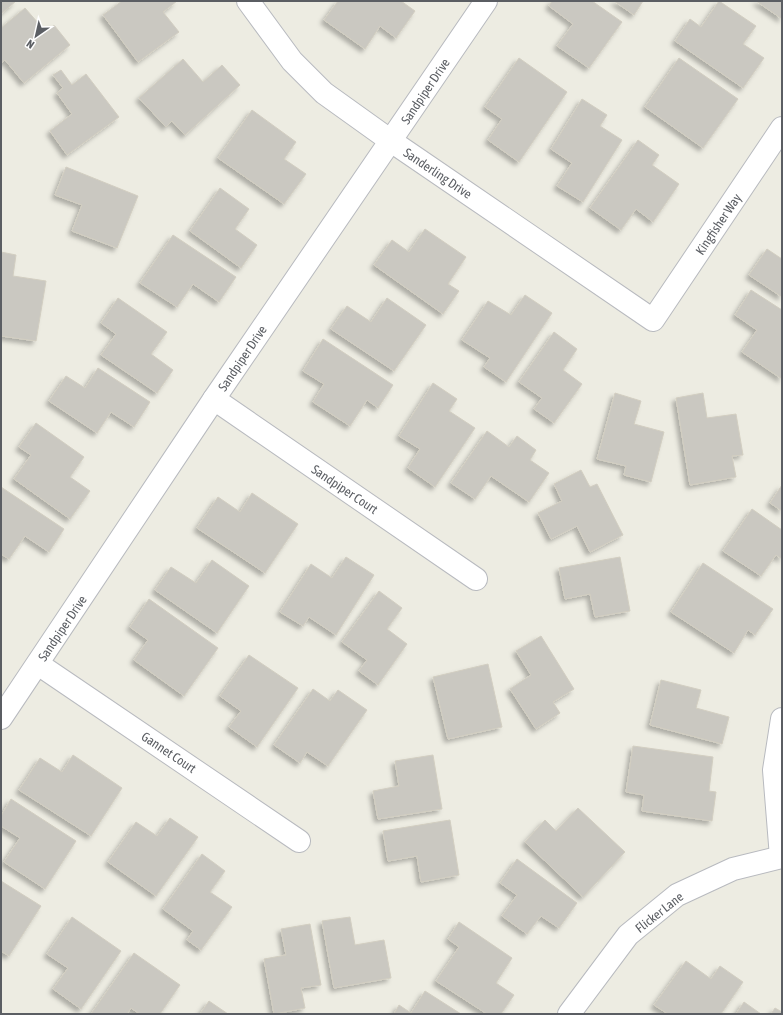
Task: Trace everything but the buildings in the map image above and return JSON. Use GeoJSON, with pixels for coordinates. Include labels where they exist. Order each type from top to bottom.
{"type":"FeatureCollection","features":[{"type":"Feature","properties":{"kind":"street","name":"Sanderling Drive"},"geometry":{"type":"LineString","coordinates":[[248,1],[292,61],[318,87],[391,141],[653,320]]}},
{"type":"Feature","properties":{"kind":"street","name":"Sandpiper Drive"},"geometry":{"type":"LineString","coordinates":[[1,718],[214,399],[486,1]]}},
{"type":"Feature","properties":{"kind":"street","name":"Kingfisher Way"},"geometry":{"type":"LineString","coordinates":[[653,320],[782,128]]}},
{"type":"Feature","properties":{"kind":"street","name":"Sandpiper Court"},"geometry":{"type":"LineString","coordinates":[[214,399],[476,579]]}},
{"type":"Feature","properties":{"kind":"street","name":"Gannet Court"},"geometry":{"type":"LineString","coordinates":[[38,664],[300,840]]}},
{"type":"Feature","properties":{"kind":"street"},"geometry":{"type":"LineString","coordinates":[[782,719],[774,770],[782,857]]}},
{"type":"Feature","properties":{"kind":"street","name":"Flicker Lane"},"geometry":{"type":"LineString","coordinates":[[569,1014],[628,935],[678,894],[733,869],[782,857]]}}]}
